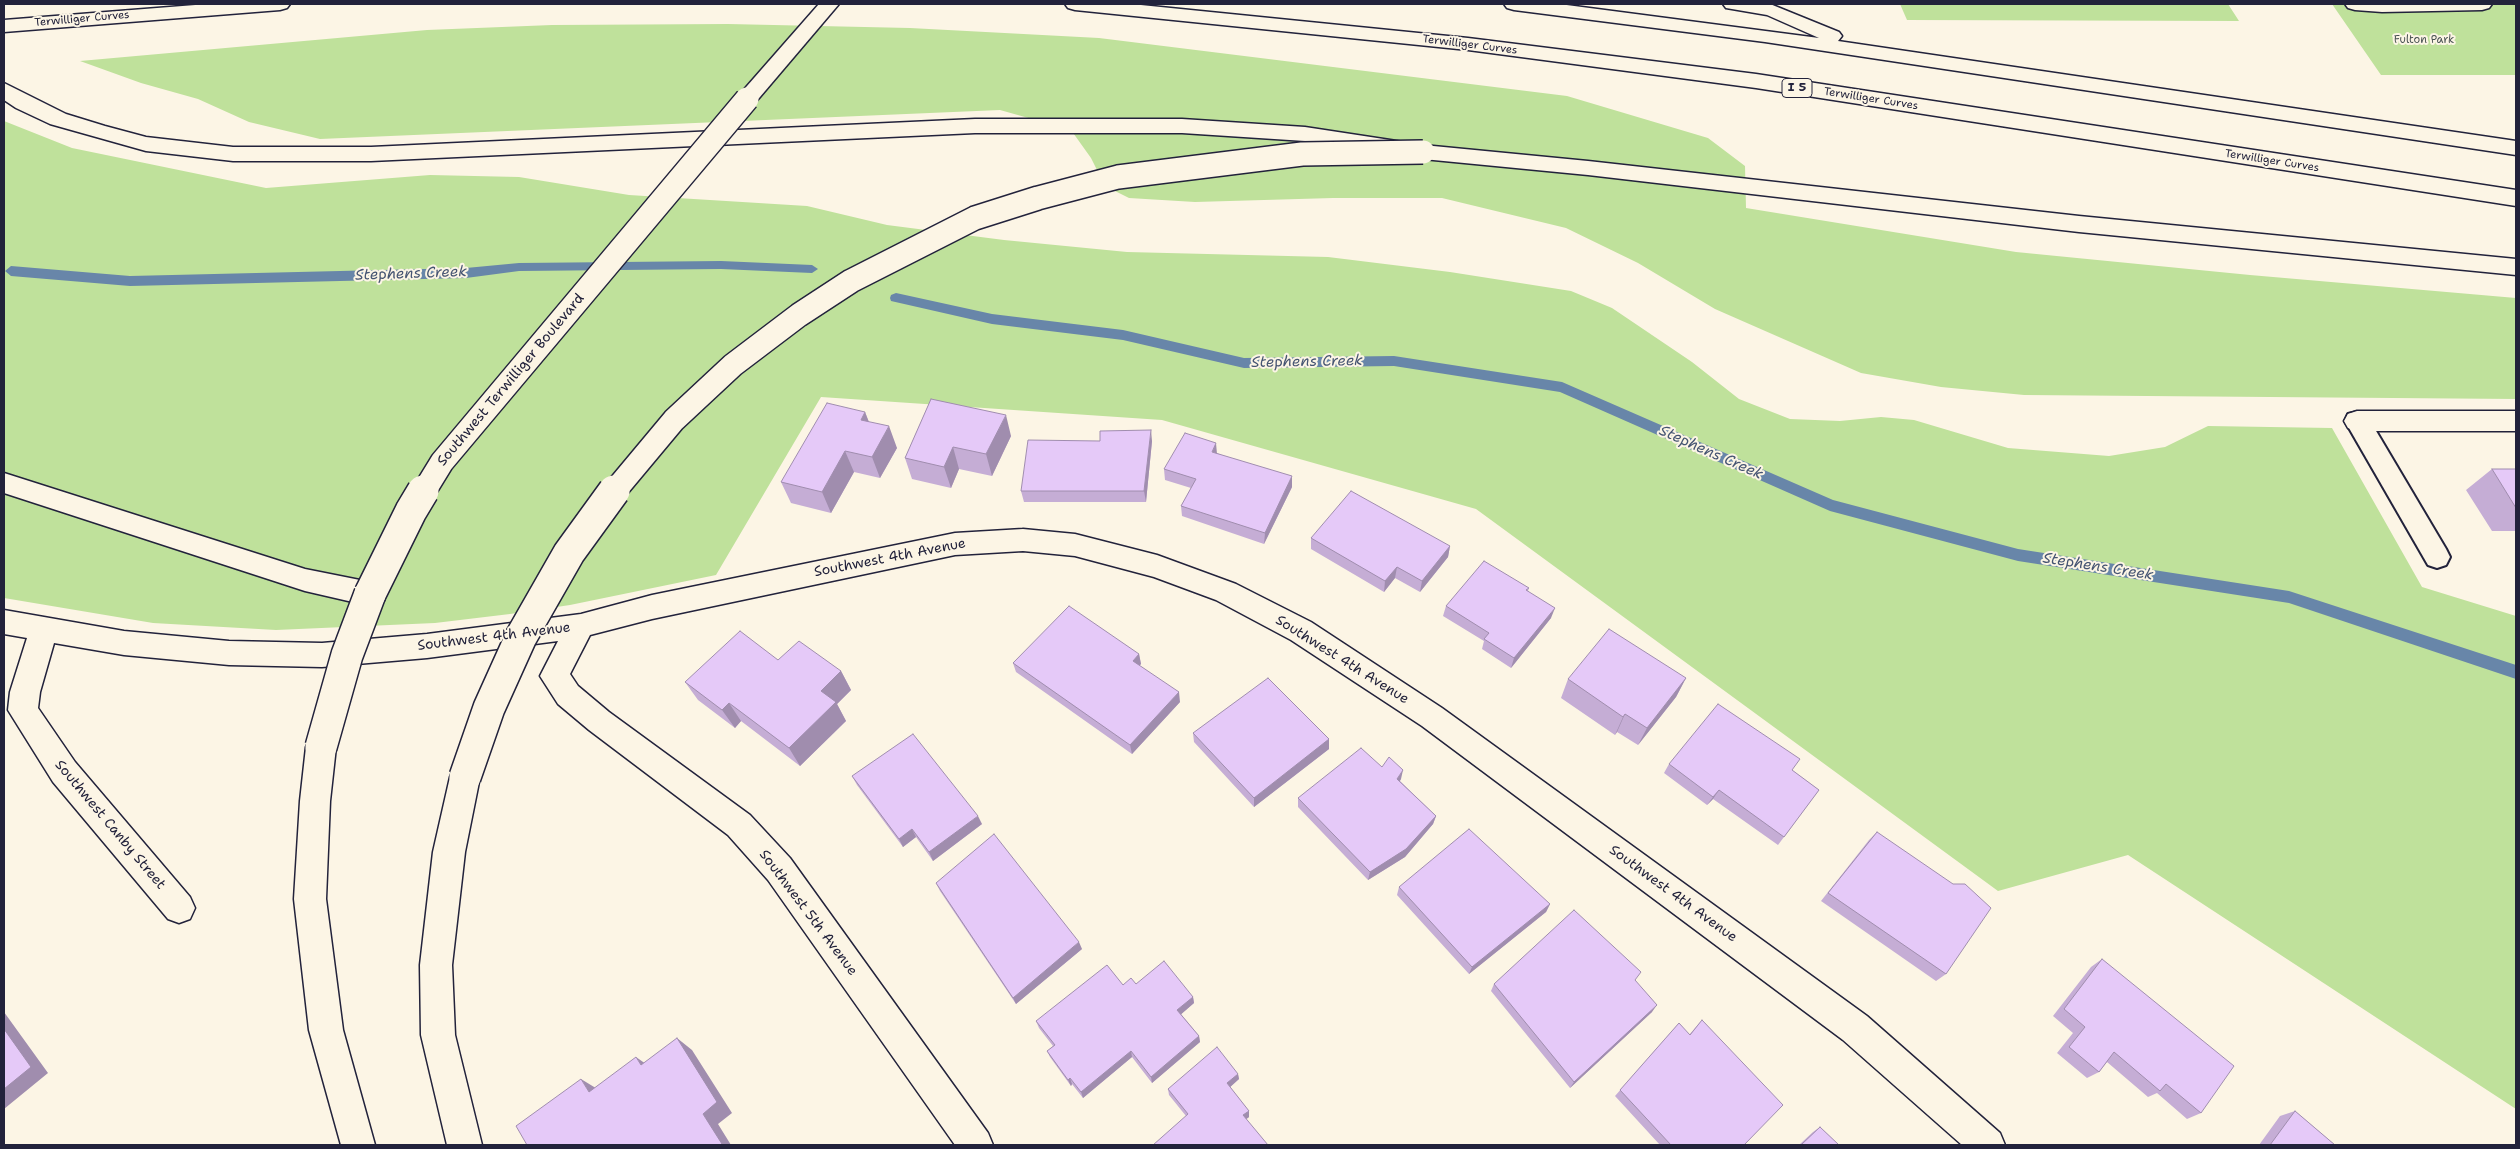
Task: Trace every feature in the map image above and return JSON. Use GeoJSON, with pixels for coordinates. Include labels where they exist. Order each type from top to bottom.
{"type":"FeatureCollection","features":[{"type":"Feature","properties":{"kind":"main road","name":"Terwilliger Curves"},"geometry":{"type":"LineString","coordinates":[[4,26],[280,4]]}},
{"type":"Feature","properties":{"kind":"main road","name":"Southwest Terwilliger Boulevard"},"geometry":{"type":"LineString","coordinates":[[358,1145],[326,1030],[310,899],[315,801],[321,747],[348,655],[370,594],[411,511],[442,462],[482,412],[829,4]]}},
{"type":"Feature","properties":{"kind":"main road","name":"Terwilliger Curves"},"geometry":{"type":"LineString","coordinates":[[1075,4],[1468,44],[1756,81],[2516,198]]}},
{"type":"Feature","properties":{"kind":"main road"},"geometry":{"type":"LineString","coordinates":[[1514,4],[1866,51],[2516,148]]}},
{"type":"Feature","properties":{"kind":"main road"},"geometry":{"type":"LineString","coordinates":[[1733,4],[1772,10],[1866,51]]}},
{"type":"Feature","properties":{"kind":"main road"},"geometry":{"type":"LineString","coordinates":[[2355,4],[2409,6],[2482,4]]}},
{"type":"Feature","properties":{"kind":"main road"},"geometry":{"type":"LineString","coordinates":[[4,90],[23,103],[58,119],[99,132],[146,144],[233,154],[372,154],[975,126],[1192,127],[1305,134],[1423,152],[2079,224],[2516,266]]}},
{"type":"Feature","properties":{"kind":"main road"},"geometry":{"type":"LineString","coordinates":[[464,1145],[438,1035],[436,965],[449,852],[465,777],[489,708],[521,637],[575,545],[621,482],[674,420],[732,365],[799,315],[859,277],[975,218],[1118,177],[1217,163],[1302,154],[1423,152]]}},
{"type":"Feature","properties":{"kind":"main road"},"geometry":{"type":"LineString","coordinates":[[2357,421],[2516,421]]}},
{"type":"Feature","properties":{"kind":"main road"},"geometry":{"type":"LineString","coordinates":[[4,483],[305,580],[370,594]]}},
{"type":"Feature","properties":{"kind":"main road","name":"Southwest 4th Avenue"},"geometry":{"type":"LineString","coordinates":[[4,622],[124,643],[228,653],[322,655],[427,646],[581,626],[652,607],[955,544],[1023,540],[1075,545],[1157,566],[1226,592],[1301,631],[1432,717],[1855,1028],[1988,1145]]}},
{"type":"Feature","properties":{"kind":"main road","name":"Southwest 5th Avenue"},"geometry":{"type":"LineString","coordinates":[[581,626],[554,676],[568,695],[599,721],[740,825],[779,869],[976,1145]]}},
{"type":"Feature","properties":{"kind":"main road","name":"Southwest Canby Street"},"geometry":{"type":"LineString","coordinates":[[44,629],[24,692],[23,710],[64,772],[179,908]]}},
{"type":"Feature","properties":{"kind":"lane"},"geometry":{"type":"LineString","coordinates":[[2357,421],[2437,557]]}},
{"type":"Feature","properties":{"kind":"green space"},"geometry":{"type":"Polygon","coordinates":[[[1900,4],[2228,4],[2239,21],[1907,20],[1900,4]]]}},
{"type":"Feature","properties":{"kind":"green space","name":"Fulton Park"},"geometry":{"type":"Polygon","coordinates":[[[2332,4],[2516,4],[2516,75],[2381,75],[2332,4]]]}},
{"type":"Feature","properties":{"kind":"green space"},"geometry":{"type":"Polygon","coordinates":[[[728,24],[910,28],[1099,38],[1567,96],[1708,138],[1745,166],[1746,208],[2016,252],[2516,298],[2516,399],[2024,395],[1941,387],[1861,373],[1715,309],[1638,263],[1566,228],[1442,198],[1333,198],[1195,202],[1129,198],[1105,186],[1091,158],[1071,130],[1000,110],[320,139],[249,122],[198,99],[141,83],[80,61],[427,30],[552,25],[728,24]]]}},
{"type":"Feature","properties":{"kind":"green space"},"geometry":{"type":"Polygon","coordinates":[[[4,121],[72,148],[266,188],[430,175],[519,177],[629,195],[807,206],[887,225],[1004,240],[1127,252],[1328,257],[1450,272],[1571,291],[1612,308],[1692,362],[1739,399],[1790,419],[1840,421],[1881,417],[1914,420],[2008,448],[2109,456],[2165,447],[2208,426],[2332,428],[2422,587],[2516,616],[2516,1109],[2128,855],[1998,891],[1476,509],[1162,420],[821,397],[716,575],[570,605],[435,623],[276,630],[153,623],[4,598],[4,121]]]}},
{"type":"Feature","properties":{"kind":"building"},"geometry":{"type":"Polygon","coordinates":[[[931,399],[1006,415],[986,454],[953,447],[944,467],[905,458],[931,399]]]}},
{"type":"Feature","properties":{"kind":"building"},"geometry":{"type":"Polygon","coordinates":[[[827,403],[865,412],[861,420],[889,426],[872,457],[845,451],[822,492],[781,482],[827,403]]]}},
{"type":"Feature","properties":{"kind":"building"},"geometry":{"type":"Polygon","coordinates":[[[1151,430],[1144,491],[1021,491],[1028,440],[1100,441],[1100,431],[1151,430]]]}},
{"type":"Feature","properties":{"kind":"building"},"geometry":{"type":"Polygon","coordinates":[[[1185,433],[1216,443],[1212,452],[1292,476],[1265,533],[1181,506],[1196,479],[1164,469],[1185,433]]]}},
{"type":"Feature","properties":{"kind":"building"},"geometry":{"type":"Polygon","coordinates":[[[2492,469],[2516,469],[2516,508],[2492,469]]]}},
{"type":"Feature","properties":{"kind":"building"},"geometry":{"type":"Polygon","coordinates":[[[1351,491],[1450,546],[1422,581],[1397,567],[1385,581],[1311,538],[1351,491]]]}},
{"type":"Feature","properties":{"kind":"building"},"geometry":{"type":"Polygon","coordinates":[[[1484,561],[1529,588],[1526,590],[1555,608],[1514,658],[1484,639],[1489,633],[1446,606],[1484,561]]]}},
{"type":"Feature","properties":{"kind":"building"},"geometry":{"type":"Polygon","coordinates":[[[1069,606],[1139,654],[1133,661],[1179,692],[1130,745],[1013,663],[1069,606]]]}},
{"type":"Feature","properties":{"kind":"building"},"geometry":{"type":"Polygon","coordinates":[[[1609,629],[1686,678],[1647,728],[1625,714],[1623,717],[1568,679],[1609,629]]]}},
{"type":"Feature","properties":{"kind":"building"},"geometry":{"type":"Polygon","coordinates":[[[740,631],[778,660],[799,641],[841,671],[821,691],[836,702],[789,748],[729,703],[722,710],[685,682],[740,631]]]}},
{"type":"Feature","properties":{"kind":"building"},"geometry":{"type":"Polygon","coordinates":[[[1268,678],[1329,739],[1254,798],[1193,733],[1268,678]]]}},
{"type":"Feature","properties":{"kind":"building"},"geometry":{"type":"Polygon","coordinates":[[[1718,704],[1800,759],[1792,770],[1819,790],[1784,837],[1719,790],[1713,797],[1669,764],[1718,704]]]}},
{"type":"Feature","properties":{"kind":"building"},"geometry":{"type":"Polygon","coordinates":[[[913,734],[978,816],[929,852],[912,829],[899,839],[852,776],[913,734]]]}},
{"type":"Feature","properties":{"kind":"building"},"geometry":{"type":"Polygon","coordinates":[[[1361,748],[1382,767],[1389,757],[1403,770],[1397,779],[1436,816],[1406,849],[1370,872],[1298,798],[1361,748]]]}},
{"type":"Feature","properties":{"kind":"building"},"geometry":{"type":"Polygon","coordinates":[[[1469,829],[1550,904],[1472,967],[1399,887],[1469,829]]]}},
{"type":"Feature","properties":{"kind":"building"},"geometry":{"type":"Polygon","coordinates":[[[1877,832],[1953,884],[1965,884],[1991,908],[1946,974],[1828,893],[1877,832]]]}},
{"type":"Feature","properties":{"kind":"building"},"geometry":{"type":"Polygon","coordinates":[[[994,834],[1079,942],[1013,998],[936,883],[994,834]]]}},
{"type":"Feature","properties":{"kind":"building"},"geometry":{"type":"Polygon","coordinates":[[[1574,910],[1641,972],[1635,980],[1657,1005],[1574,1082],[1494,984],[1574,910]]]}},
{"type":"Feature","properties":{"kind":"building"},"geometry":{"type":"Polygon","coordinates":[[[2102,959],[2234,1066],[2201,1113],[2166,1084],[2160,1091],[2114,1052],[2099,1072],[2069,1047],[2085,1027],[2064,1009],[2102,959]]]}},
{"type":"Feature","properties":{"kind":"building"},"geometry":{"type":"Polygon","coordinates":[[[1164,961],[1193,997],[1177,1010],[1199,1036],[1151,1077],[1131,1051],[1081,1092],[1070,1078],[1068,1080],[1047,1051],[1055,1045],[1036,1021],[1107,965],[1123,985],[1131,978],[1136,984],[1164,961]]]}},
{"type":"Feature","properties":{"kind":"building"},"geometry":{"type":"Polygon","coordinates":[[[1702,1020],[1783,1105],[1744,1145],[1671,1145],[1620,1090],[1679,1023],[1690,1035],[1702,1020]]]}},
{"type":"Feature","properties":{"kind":"building"},"geometry":{"type":"Polygon","coordinates":[[[4,1029],[31,1067],[4,1089],[4,1029]]]}},
{"type":"Feature","properties":{"kind":"building"},"geometry":{"type":"Polygon","coordinates":[[[677,1038],[717,1102],[703,1114],[722,1144],[527,1145],[516,1126],[581,1079],[589,1092],[636,1057],[641,1065],[677,1038]]]}},
{"type":"Feature","properties":{"kind":"building"},"geometry":{"type":"Polygon","coordinates":[[[1217,1047],[1238,1074],[1227,1083],[1249,1111],[1243,1115],[1268,1145],[1153,1145],[1188,1114],[1168,1089],[1217,1047]]]}},
{"type":"Feature","properties":{"kind":"building"},"geometry":{"type":"Polygon","coordinates":[[[2295,1111],[2335,1145],[2270,1145],[2295,1111]]]}},
{"type":"Feature","properties":{"kind":"building"},"geometry":{"type":"Polygon","coordinates":[[[1820,1127],[1839,1145],[1801,1145],[1820,1127]]]}},
{"type":"Feature","properties":{"kind":"waterway","name":"Stephens Creek"},"geometry":{"type":"LineString","coordinates":[[11,271],[130,281],[466,273],[519,267],[721,265],[812,269]]}},
{"type":"Feature","properties":{"kind":"waterway","name":"Stephens Creek"},"geometry":{"type":"LineString","coordinates":[[896,298],[992,319],[1123,335],[1244,363],[1394,361],[1562,387],[1830,505],[2018,555],[2289,597],[2516,672]]}}]}
